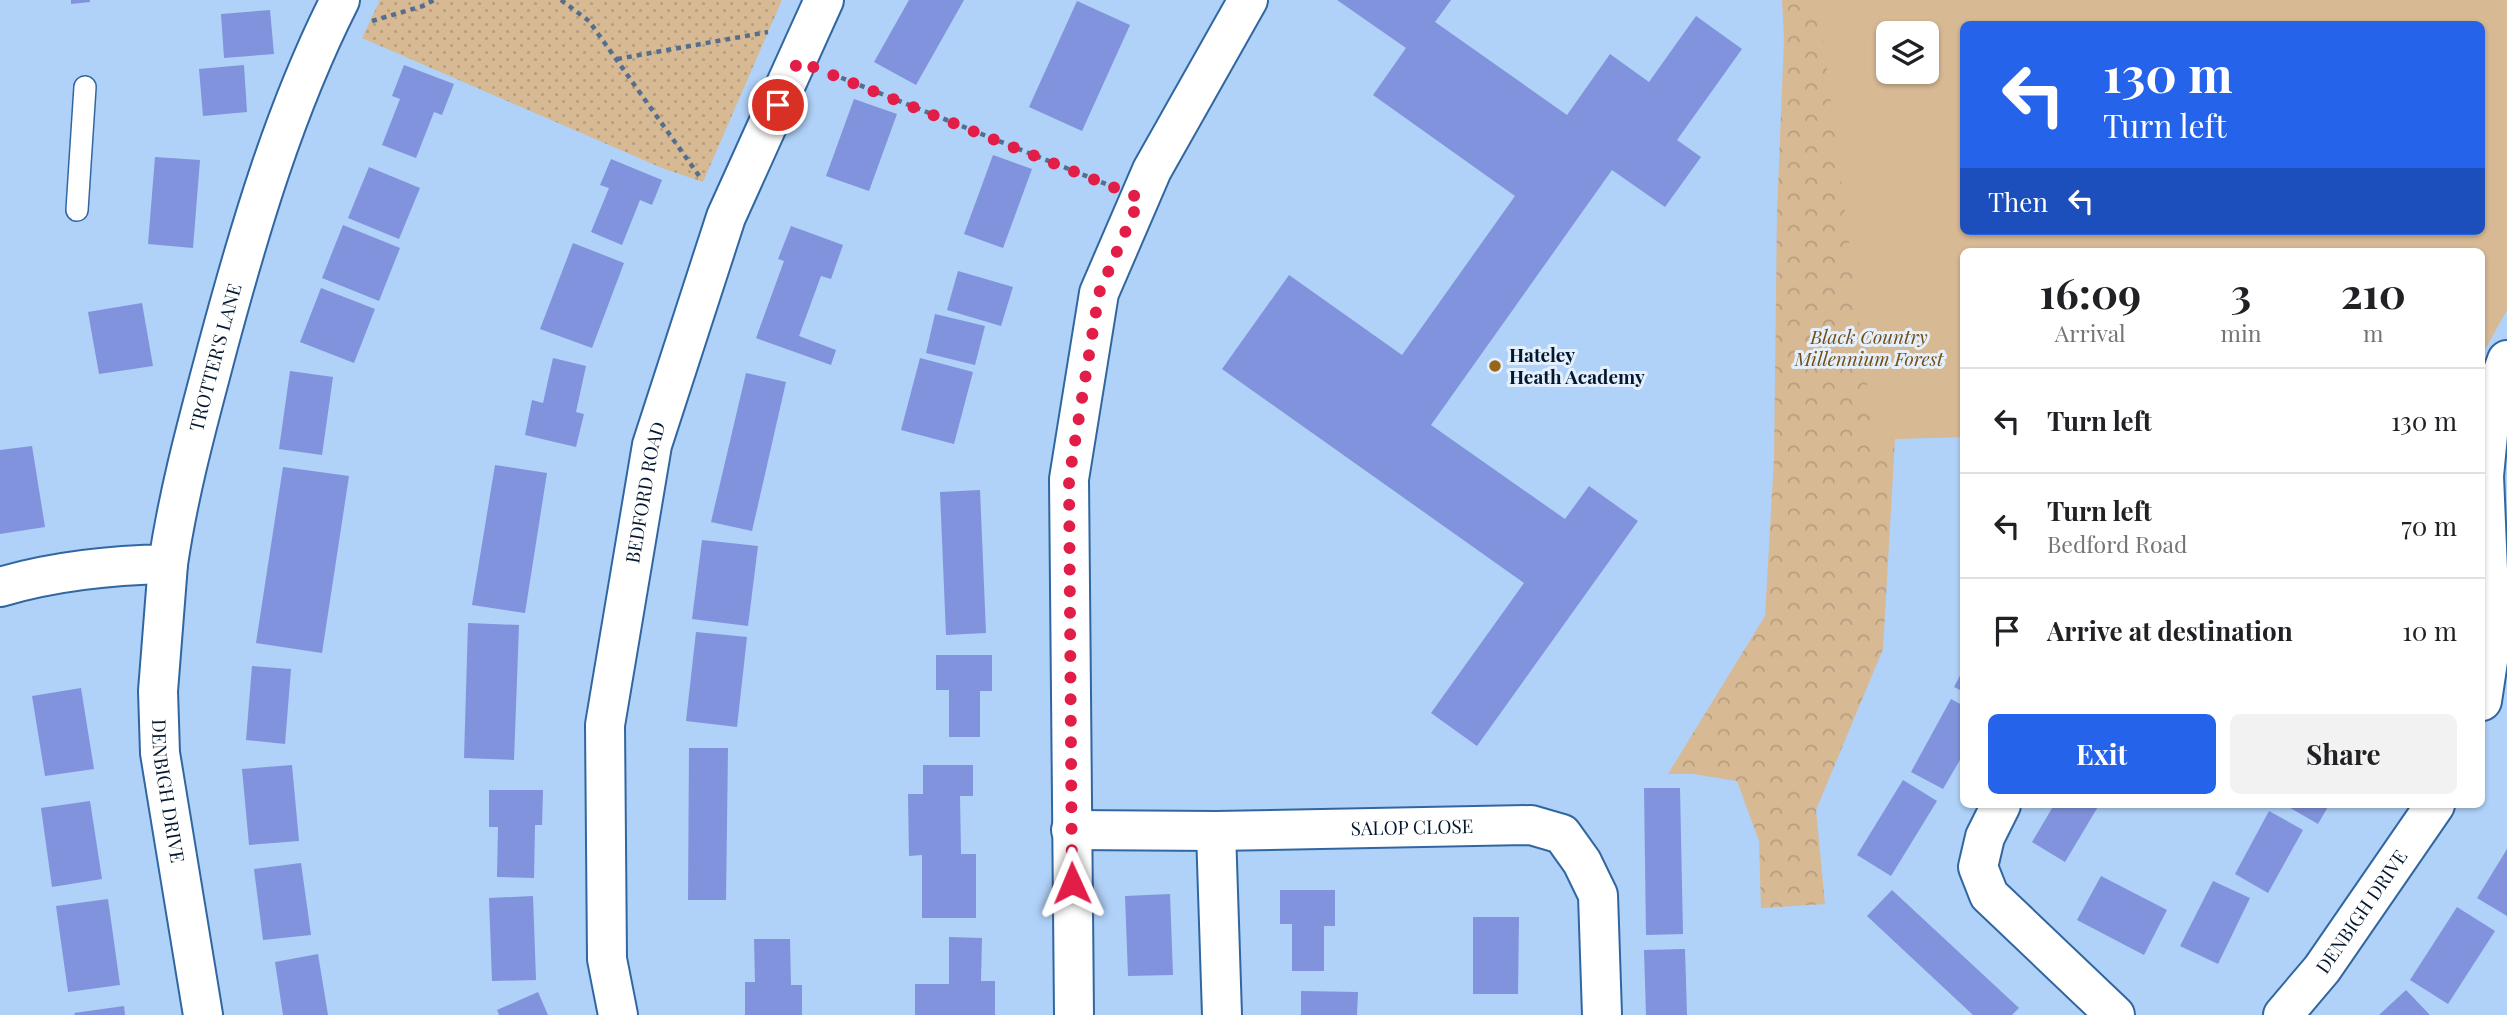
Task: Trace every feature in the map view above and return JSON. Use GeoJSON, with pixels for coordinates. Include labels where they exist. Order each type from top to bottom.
{"type":"FeatureCollection","features":[{"type":"Feature","properties":{"kind":"street","name":"TROTTER'S LANE"},"geometry":{"type":"LineString","coordinates":[[168,564],[178,494],[255,212],[286,122],[341,0]]}},
{"type":"Feature","properties":{"kind":"street"},"geometry":{"type":"LineString","coordinates":[[1074,1015],[1069,479],[1099,293],[1152,170],[1248,0]]}},
{"type":"Feature","properties":{"kind":"street","name":"BEDFORD ROAD"},"geometry":{"type":"LineString","coordinates":[[618,1015],[607,959],[605,725],[652,445],[726,217],[822,5]]}},
{"type":"Feature","properties":{"kind":"street"},"geometry":{"type":"LineString","coordinates":[[2485,458],[2491,404],[2504,378]]}},
{"type":"Feature","properties":{"kind":"street"},"geometry":{"type":"LineString","coordinates":[[2485,497],[2499,642],[2485,691]]}},
{"type":"Feature","properties":{"kind":"street"},"geometry":{"type":"LineString","coordinates":[[0,587],[34,577],[131,565],[168,564]]}},
{"type":"Feature","properties":{"kind":"street","name":"DENBIGH DRIVE"},"geometry":{"type":"LineString","coordinates":[[168,564],[158,691],[160,753],[203,1015]]}},
{"type":"Feature","properties":{"kind":"street"},"geometry":{"type":"LineString","coordinates":[[1999,808],[1985,837],[1978,867],[1989,895],[2115,1015]]}},
{"type":"Feature","properties":{"kind":"street","name":"DENBIGH DRIVE"},"geometry":{"type":"LineString","coordinates":[[2283,1015],[2330,959],[2433,808]]}},
{"type":"Feature","properties":{"kind":"street","name":"SALOP CLOSE"},"geometry":{"type":"LineString","coordinates":[[1072,830],[1216,831],[1531,825],[1562,834],[1582,862],[1598,895],[1602,1015]]}},
{"type":"Feature","properties":{"kind":"street"},"geometry":{"type":"LineString","coordinates":[[1216,831],[1222,1015]]}},
{"type":"Feature","properties":{"kind":"lane"},"geometry":{"type":"LineString","coordinates":[[77,210],[85,87]]}},
{"type":"Feature","properties":{"kind":"path"},"geometry":{"type":"LineString","coordinates":[[323,35],[424,6],[434,0]]}},
{"type":"Feature","properties":{"kind":"path"},"geometry":{"type":"LineString","coordinates":[[561,0],[589,21],[726,217]]}},
{"type":"Feature","properties":{"kind":"path"},"geometry":{"type":"LineString","coordinates":[[617,59],[761,35],[822,5]]}},
{"type":"Feature","properties":{"kind":"path"},"geometry":{"type":"LineString","coordinates":[[798,61],[1140,198]]}},
{"type":"Feature","properties":{"kind":"green space"},"geometry":{"type":"Polygon","coordinates":[[[380,0],[782,0],[703,182],[662,168],[362,38],[380,0]]]}},
{"type":"Feature","properties":{"kind":"green space","name":"Black Country Millennium Forest"},"geometry":{"type":"Polygon","coordinates":[[[1782,0],[1958,0],[1956,168],[1960,235],[1964,235],[1966,248],[1960,248],[1960,437],[1895,439],[1883,649],[1816,810],[1825,904],[1761,908],[1759,841],[1737,781],[1693,774],[1668,774],[1765,616],[1774,459],[1777,212],[1784,40],[1782,0]]]}},
{"type":"Feature","properties":{"kind":"green space"},"geometry":{"type":"Polygon","coordinates":[[[1818,0],[2507,0],[2507,310],[2485,350],[2485,248],[1960,248],[1960,437],[1874,439],[1818,0]]]}},
{"type":"Feature","properties":{"kind":"building"},"geometry":{"type":"Polygon","coordinates":[[[71,0],[90,0],[90,2],[71,4],[71,0]]]}},
{"type":"Feature","properties":{"kind":"building"},"geometry":{"type":"Polygon","coordinates":[[[909,0],[964,0],[916,85],[874,62],[909,0]]]}},
{"type":"Feature","properties":{"kind":"building"},"geometry":{"type":"Polygon","coordinates":[[[1337,0],[1451,0],[1435,22],[1567,115],[1610,54],[1649,82],[1696,16],[1742,49],[1677,140],[1701,157],[1665,207],[1612,170],[1431,425],[1565,519],[1589,486],[1638,521],[1477,746],[1431,713],[1524,583],[1222,369],[1289,275],[1402,355],[1515,196],[1373,95],[1406,48],[1337,0]]]}},
{"type":"Feature","properties":{"kind":"building"},"geometry":{"type":"Polygon","coordinates":[[[1077,1],[1130,25],[1082,131],[1029,107],[1077,1]]]}},
{"type":"Feature","properties":{"kind":"building"},"geometry":{"type":"Polygon","coordinates":[[[270,10],[274,54],[224,58],[221,14],[270,10]]]}},
{"type":"Feature","properties":{"kind":"building"},"geometry":{"type":"Polygon","coordinates":[[[244,65],[247,112],[203,116],[199,69],[244,65]]]}},
{"type":"Feature","properties":{"kind":"building"},"geometry":{"type":"Polygon","coordinates":[[[404,65],[454,84],[442,115],[434,112],[416,158],[382,145],[400,99],[392,96],[404,65]]]}},
{"type":"Feature","properties":{"kind":"building"},"geometry":{"type":"Polygon","coordinates":[[[854,99],[897,114],[869,191],[826,176],[854,99]]]}},
{"type":"Feature","properties":{"kind":"building"},"geometry":{"type":"Polygon","coordinates":[[[993,155],[1032,169],[1003,248],[964,234],[993,155]]]}},
{"type":"Feature","properties":{"kind":"building"},"geometry":{"type":"Polygon","coordinates":[[[155,157],[200,160],[193,248],[148,244],[155,157]]]}},
{"type":"Feature","properties":{"kind":"building"},"geometry":{"type":"Polygon","coordinates":[[[611,159],[662,180],[652,205],[640,200],[622,245],[591,232],[609,188],[600,185],[611,159]]]}},
{"type":"Feature","properties":{"kind":"building"},"geometry":{"type":"Polygon","coordinates":[[[369,167],[420,188],[399,239],[348,218],[369,167]]]}},
{"type":"Feature","properties":{"kind":"building"},"geometry":{"type":"Polygon","coordinates":[[[343,225],[400,248],[379,301],[322,278],[343,225]]]}},
{"type":"Feature","properties":{"kind":"building"},"geometry":{"type":"Polygon","coordinates":[[[791,226],[843,245],[831,279],[821,276],[799,336],[836,350],[831,365],[756,338],[784,261],[778,259],[791,226]]]}},
{"type":"Feature","properties":{"kind":"building"},"geometry":{"type":"Polygon","coordinates":[[[573,243],[624,263],[592,348],[540,329],[573,243]]]}},
{"type":"Feature","properties":{"kind":"building"},"geometry":{"type":"Polygon","coordinates":[[[958,271],[1013,287],[1001,326],[947,310],[958,271]]]}},
{"type":"Feature","properties":{"kind":"building"},"geometry":{"type":"Polygon","coordinates":[[[321,288],[375,309],[354,363],[300,342],[321,288]]]}},
{"type":"Feature","properties":{"kind":"building"},"geometry":{"type":"Polygon","coordinates":[[[142,303],[153,366],[99,374],[88,312],[142,303]]]}},
{"type":"Feature","properties":{"kind":"building"},"geometry":{"type":"Polygon","coordinates":[[[935,314],[985,326],[975,365],[926,353],[935,314]]]}},
{"type":"Feature","properties":{"kind":"building"},"geometry":{"type":"Polygon","coordinates":[[[553,358],[586,366],[576,412],[584,414],[576,447],[525,435],[532,400],[543,403],[553,358]]]}},
{"type":"Feature","properties":{"kind":"building"},"geometry":{"type":"Polygon","coordinates":[[[920,358],[973,372],[954,444],[901,430],[920,358]]]}},
{"type":"Feature","properties":{"kind":"building"},"geometry":{"type":"Polygon","coordinates":[[[290,371],[333,377],[322,455],[279,449],[290,371]]]}},
{"type":"Feature","properties":{"kind":"building"},"geometry":{"type":"Polygon","coordinates":[[[746,373],[786,382],[752,531],[711,522],[746,373]]]}},
{"type":"Feature","properties":{"kind":"building"},"geometry":{"type":"Polygon","coordinates":[[[32,446],[45,527],[0,534],[0,450],[32,446]]]}},
{"type":"Feature","properties":{"kind":"building"},"geometry":{"type":"Polygon","coordinates":[[[495,465],[547,473],[525,613],[472,605],[495,465]]]}},
{"type":"Feature","properties":{"kind":"building"},"geometry":{"type":"Polygon","coordinates":[[[283,467],[349,476],[322,653],[256,643],[283,467]]]}},
{"type":"Feature","properties":{"kind":"building"},"geometry":{"type":"Polygon","coordinates":[[[980,490],[986,633],[946,635],[940,492],[980,490]]]}},
{"type":"Feature","properties":{"kind":"building"},"geometry":{"type":"Polygon","coordinates":[[[702,540],[758,546],[748,626],[692,619],[702,540]]]}},
{"type":"Feature","properties":{"kind":"building"},"geometry":{"type":"Polygon","coordinates":[[[468,623],[519,625],[514,760],[464,758],[468,623]]]}},
{"type":"Feature","properties":{"kind":"building"},"geometry":{"type":"Polygon","coordinates":[[[696,632],[747,637],[737,727],[686,721],[696,632]]]}},
{"type":"Feature","properties":{"kind":"building"},"geometry":{"type":"Polygon","coordinates":[[[936,655],[992,655],[992,691],[980,691],[980,737],[949,737],[949,690],[936,690],[936,655]]]}},
{"type":"Feature","properties":{"kind":"building"},"geometry":{"type":"Polygon","coordinates":[[[252,666],[291,669],[285,744],[246,740],[252,666]]]}},
{"type":"Feature","properties":{"kind":"building"},"geometry":{"type":"Polygon","coordinates":[[[1960,676],[1960,690],[1954,687],[1960,676]]]}},
{"type":"Feature","properties":{"kind":"building"},"geometry":{"type":"Polygon","coordinates":[[[81,688],[94,769],[45,776],[32,696],[81,688]]]}},
{"type":"Feature","properties":{"kind":"building"},"geometry":{"type":"Polygon","coordinates":[[[1951,699],[1960,704],[1960,760],[1943,789],[1911,772],[1951,699]]]}},
{"type":"Feature","properties":{"kind":"building"},"geometry":{"type":"Polygon","coordinates":[[[689,748],[728,748],[726,900],[688,900],[689,748]]]}},
{"type":"Feature","properties":{"kind":"building"},"geometry":{"type":"Polygon","coordinates":[[[292,765],[299,841],[249,845],[242,769],[292,765]]]}},
{"type":"Feature","properties":{"kind":"building"},"geometry":{"type":"Polygon","coordinates":[[[923,765],[973,765],[973,796],[960,796],[961,854],[976,854],[976,918],[922,918],[922,855],[909,856],[908,794],[923,794],[923,765]]]}},
{"type":"Feature","properties":{"kind":"building"},"geometry":{"type":"Polygon","coordinates":[[[1903,780],[1937,801],[1891,876],[1857,855],[1903,780]]]}},
{"type":"Feature","properties":{"kind":"building"},"geometry":{"type":"Polygon","coordinates":[[[1644,788],[1680,788],[1683,934],[1646,935],[1644,788]]]}},
{"type":"Feature","properties":{"kind":"building"},"geometry":{"type":"Polygon","coordinates":[[[489,790],[543,790],[542,825],[535,825],[534,878],[497,877],[498,827],[489,827],[489,790]]]}},
{"type":"Feature","properties":{"kind":"building"},"geometry":{"type":"Polygon","coordinates":[[[90,801],[102,879],[52,887],[41,808],[90,801]]]}},
{"type":"Feature","properties":{"kind":"building"},"geometry":{"type":"Polygon","coordinates":[[[2052,808],[2097,808],[2065,862],[2032,842],[2052,808]]]}},
{"type":"Feature","properties":{"kind":"building"},"geometry":{"type":"Polygon","coordinates":[[[2290,808],[2327,808],[2318,824],[2290,808]]]}},
{"type":"Feature","properties":{"kind":"building"},"geometry":{"type":"Polygon","coordinates":[[[2269,811],[2303,830],[2268,893],[2235,874],[2269,811]]]}},
{"type":"Feature","properties":{"kind":"building"},"geometry":{"type":"Polygon","coordinates":[[[2507,849],[2507,916],[2477,898],[2507,849]]]}},
{"type":"Feature","properties":{"kind":"building"},"geometry":{"type":"Polygon","coordinates":[[[301,863],[311,935],[263,940],[254,869],[301,863]]]}},
{"type":"Feature","properties":{"kind":"building"},"geometry":{"type":"Polygon","coordinates":[[[2101,876],[2167,910],[2144,955],[2077,920],[2101,876]]]}},
{"type":"Feature","properties":{"kind":"building"},"geometry":{"type":"Polygon","coordinates":[[[2213,881],[2250,898],[2218,964],[2180,946],[2213,881]]]}},
{"type":"Feature","properties":{"kind":"building"},"geometry":{"type":"Polygon","coordinates":[[[1280,890],[1335,890],[1335,926],[1324,926],[1324,971],[1292,971],[1292,924],[1280,924],[1280,890]]]}},
{"type":"Feature","properties":{"kind":"building"},"geometry":{"type":"Polygon","coordinates":[[[1892,890],[2019,1008],[2012,1015],[1973,1015],[1867,916],[1892,890]]]}},
{"type":"Feature","properties":{"kind":"building"},"geometry":{"type":"Polygon","coordinates":[[[1170,894],[1173,975],[1128,976],[1125,896],[1170,894]]]}},
{"type":"Feature","properties":{"kind":"building"},"geometry":{"type":"Polygon","coordinates":[[[533,896],[536,980],[492,981],[489,898],[533,896]]]}},
{"type":"Feature","properties":{"kind":"building"},"geometry":{"type":"Polygon","coordinates":[[[108,899],[120,985],[68,992],[56,906],[108,899]]]}},
{"type":"Feature","properties":{"kind":"building"},"geometry":{"type":"Polygon","coordinates":[[[2457,907],[2495,931],[2448,1004],[2410,980],[2457,907]]]}},
{"type":"Feature","properties":{"kind":"building"},"geometry":{"type":"Polygon","coordinates":[[[1473,917],[1519,917],[1518,994],[1473,994],[1473,917]]]}},
{"type":"Feature","properties":{"kind":"building"},"geometry":{"type":"Polygon","coordinates":[[[949,937],[982,938],[981,981],[995,981],[995,1015],[915,1015],[915,984],[949,984],[949,937]]]}},
{"type":"Feature","properties":{"kind":"building"},"geometry":{"type":"Polygon","coordinates":[[[754,939],[790,939],[791,985],[802,985],[802,1015],[745,1015],[745,982],[755,982],[754,939]]]}},
{"type":"Feature","properties":{"kind":"building"},"geometry":{"type":"Polygon","coordinates":[[[1685,949],[1687,1015],[1646,1015],[1644,950],[1685,949]]]}},
{"type":"Feature","properties":{"kind":"building"},"geometry":{"type":"Polygon","coordinates":[[[318,954],[328,1015],[283,1015],[275,962],[318,954]]]}},
{"type":"Feature","properties":{"kind":"building"},"geometry":{"type":"Polygon","coordinates":[[[2406,990],[2430,1015],[2379,1015],[2406,990]]]}},
{"type":"Feature","properties":{"kind":"building"},"geometry":{"type":"Polygon","coordinates":[[[1301,991],[1358,992],[1357,1015],[1301,1015],[1301,991]]]}},
{"type":"Feature","properties":{"kind":"building"},"geometry":{"type":"Polygon","coordinates":[[[538,992],[548,1015],[499,1015],[497,1010],[538,992]]]}},
{"type":"Feature","properties":{"kind":"building"},"geometry":{"type":"Polygon","coordinates":[[[124,1006],[125,1015],[74,1013],[124,1006]]]}},
{"type":"Feature","properties":{"kind":"place","name":"Hateley Heath Academy"},"geometry":{"type":"Point","coordinates":[1495,366]}},
{"type":"Feature","properties":{"kind":"route"},"geometry":{"type":"LineString","coordinates":[[778,105],[798,61],[1140,198],[1099,293],[1069,479],[1072,883]]}}]}
